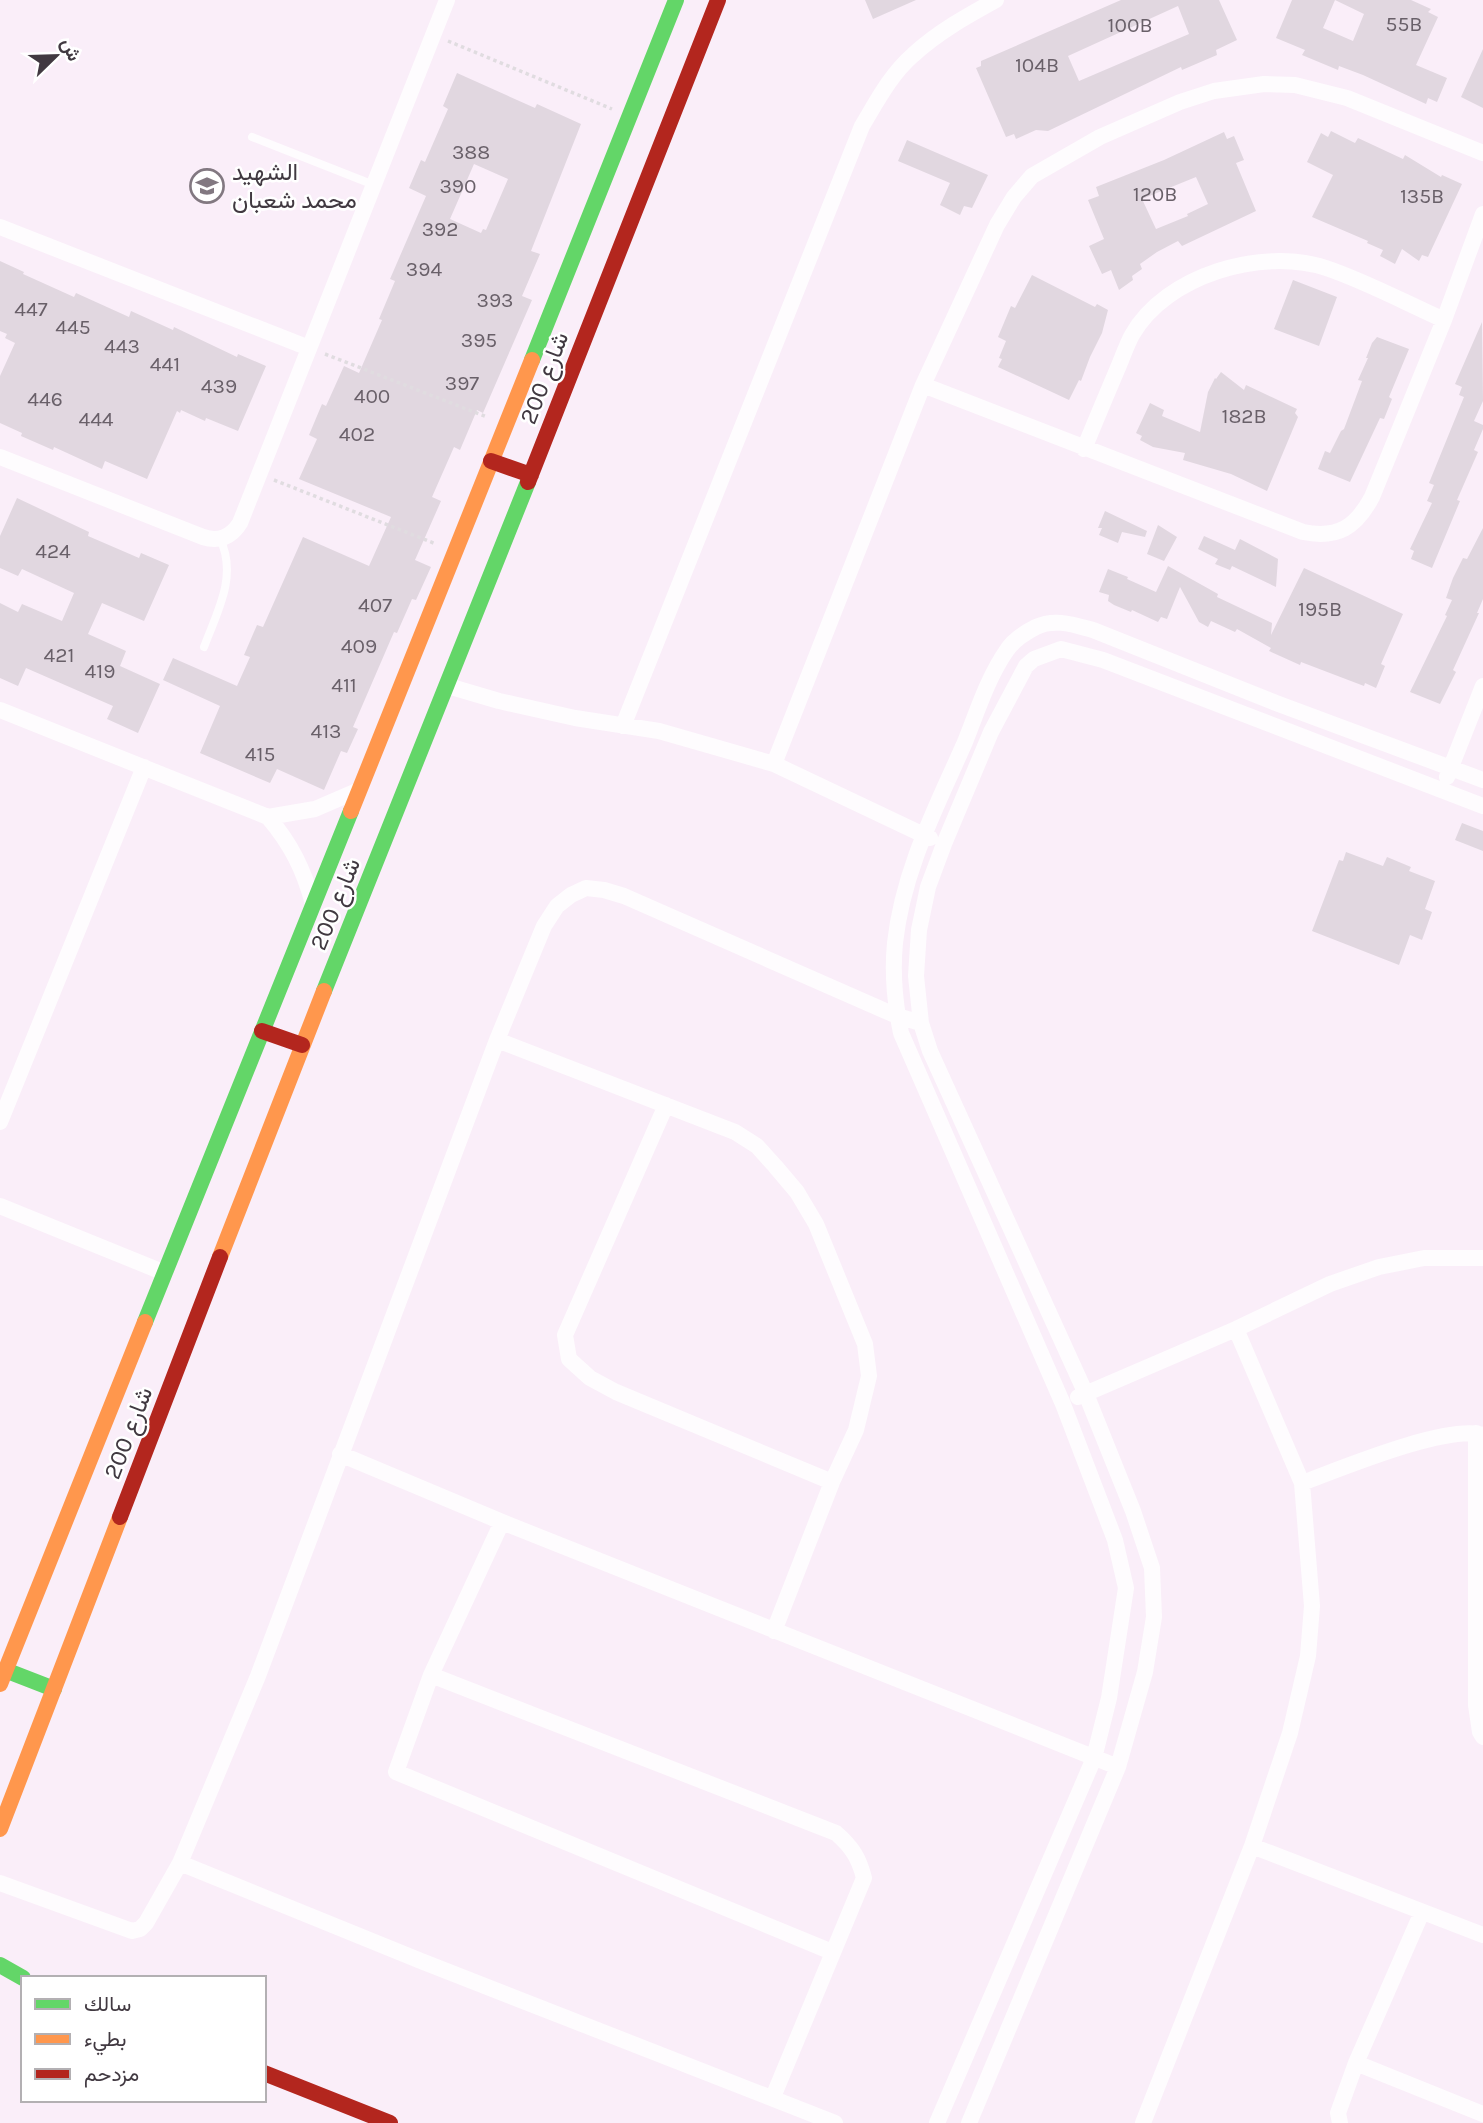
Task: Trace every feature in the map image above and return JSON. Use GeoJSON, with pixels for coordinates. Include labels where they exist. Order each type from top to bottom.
{"type":"FeatureCollection","features":[{"type":"Feature","properties":{"kind":"street"},"geometry":{"type":"LineString","coordinates":[[0,457],[203,537],[220,539],[235,531],[447,0]]}},
{"type":"Feature","properties":{"kind":"street","name":"شارع 200"},"geometry":{"type":"LineString","coordinates":[[3,1677],[676,0]]}},
{"type":"Feature","properties":{"kind":"street","name":"شارع 200"},"geometry":{"type":"LineString","coordinates":[[0,1829],[302,1045],[448,686],[718,0]]}},
{"type":"Feature","properties":{"kind":"street"},"geometry":{"type":"LineString","coordinates":[[623,726],[862,126],[884,88],[912,56],[947,28],[996,0]]}},
{"type":"Feature","properties":{"kind":"street"},"geometry":{"type":"LineString","coordinates":[[774,764],[923,385],[997,225],[1014,197],[1032,176],[1100,137],[1180,102],[1234,87],[1264,84],[1295,85],[1347,98],[1483,153]]}},
{"type":"Feature","properties":{"kind":"street"},"geometry":{"type":"LineString","coordinates":[[923,385],[1303,532],[1317,535],[1335,533],[1352,525],[1364,512],[1372,497],[1444,320],[1483,214]]}},
{"type":"Feature","properties":{"kind":"street"},"geometry":{"type":"LineString","coordinates":[[0,227],[310,348]]}},
{"type":"Feature","properties":{"kind":"street"},"geometry":{"type":"LineString","coordinates":[[1084,449],[1132,335],[1167,297],[1186,284],[1213,272],[1261,263],[1288,262],[1325,268],[1444,320]]}},
{"type":"Feature","properties":{"kind":"street"},"geometry":{"type":"LineString","coordinates":[[491,461],[531,475]]}},
{"type":"Feature","properties":{"kind":"street"},"geometry":{"type":"LineString","coordinates":[[937,2123],[1094,1758],[1109,1698],[1126,1588],[1115,1540],[1063,1404],[913,1061],[897,1016],[894,986],[895,944],[903,900],[922,835],[1007,649],[1037,626],[1052,622],[1093,630],[1276,703],[1483,780]]}},
{"type":"Feature","properties":{"kind":"street"},"geometry":{"type":"LineString","coordinates":[[970,2123],[1118,1767],[1145,1672],[1154,1617],[1152,1568],[1133,1511],[1086,1394],[961,1123],[921,1023],[916,976],[919,930],[928,887],[944,844],[991,732],[1018,677],[1034,659],[1060,649],[1116,665],[1483,806]]}},
{"type":"Feature","properties":{"kind":"street"},"geometry":{"type":"LineString","coordinates":[[448,686],[512,704],[693,740],[774,764],[944,844]]}},
{"type":"Feature","properties":{"kind":"street"},"geometry":{"type":"LineString","coordinates":[[1443,789],[1483,686]]}},
{"type":"Feature","properties":{"kind":"street"},"geometry":{"type":"LineString","coordinates":[[0,710],[268,817],[297,857],[313,904]]}},
{"type":"Feature","properties":{"kind":"street"},"geometry":{"type":"LineString","coordinates":[[0,1122],[144,767]]}},
{"type":"Feature","properties":{"kind":"street"},"geometry":{"type":"LineString","coordinates":[[268,817],[315,809],[359,790]]}},
{"type":"Feature","properties":{"kind":"street"},"geometry":{"type":"LineString","coordinates":[[0,1883],[132,1931],[141,1929],[146,1923],[180,1863],[258,1676],[498,1040],[544,926],[557,906],[570,894],[586,888],[624,896],[897,1016],[921,1023]]}},
{"type":"Feature","properties":{"kind":"street"},"geometry":{"type":"LineString","coordinates":[[262,1031],[302,1045]]}},
{"type":"Feature","properties":{"kind":"street"},"geometry":{"type":"LineString","coordinates":[[498,1040],[736,1132],[757,1146],[797,1192],[816,1224],[865,1344],[869,1376],[856,1430],[832,1482],[774,1631]]}},
{"type":"Feature","properties":{"kind":"street"},"geometry":{"type":"LineString","coordinates":[[666,1105],[565,1335],[569,1359],[590,1378],[616,1392],[832,1482]]}},
{"type":"Feature","properties":{"kind":"street"},"geometry":{"type":"LineString","coordinates":[[0,1206],[165,1273]]}},
{"type":"Feature","properties":{"kind":"street"},"geometry":{"type":"LineString","coordinates":[[1063,1404],[1236,1329],[1331,1284],[1379,1267],[1424,1258],[1483,1258]]}},
{"type":"Feature","properties":{"kind":"street"},"geometry":{"type":"LineString","coordinates":[[1143,2123],[1252,1846],[1290,1733],[1308,1656],[1312,1606],[1302,1483],[1236,1329]]}},
{"type":"Feature","properties":{"kind":"street"},"geometry":{"type":"LineString","coordinates":[[1302,1483],[1434,1438],[1480,1434],[1476,1704],[1483,1737]]}},
{"type":"Feature","properties":{"kind":"street"},"geometry":{"type":"LineString","coordinates":[[340,1454],[502,1522],[1118,1767]]}},
{"type":"Feature","properties":{"kind":"street"},"geometry":{"type":"LineString","coordinates":[[502,1522],[431,1675],[396,1772],[832,1952]]}},
{"type":"Feature","properties":{"kind":"street"},"geometry":{"type":"LineString","coordinates":[[431,1675],[836,1833],[850,1845],[859,1859],[864,1878],[773,2097]]}},
{"type":"Feature","properties":{"kind":"street"},"geometry":{"type":"LineString","coordinates":[[3,1677],[54,1689]]}},
{"type":"Feature","properties":{"kind":"street"},"geometry":{"type":"LineString","coordinates":[[1252,1846],[1483,1935]]}},
{"type":"Feature","properties":{"kind":"street"},"geometry":{"type":"LineString","coordinates":[[180,1863],[421,1961],[835,2123]]}},
{"type":"Feature","properties":{"kind":"street"},"geometry":{"type":"LineString","coordinates":[[1340,2123],[1338,2113],[1356,2063],[1422,1912]]}},
{"type":"Feature","properties":{"kind":"street"},"geometry":{"type":"LineString","coordinates":[[0,1965],[21,1977]]}},
{"type":"Feature","properties":{"kind":"street"},"geometry":{"type":"LineString","coordinates":[[0,1982],[21,1988]]}},
{"type":"Feature","properties":{"kind":"street"},"geometry":{"type":"LineString","coordinates":[[1356,2063],[1483,2113]]}},
{"type":"Feature","properties":{"kind":"street"},"geometry":{"type":"LineString","coordinates":[[266,2074],[390,2123]]}},
{"type":"Feature","properties":{"kind":"street"},"geometry":{"type":"LineString","coordinates":[[266,2086],[358,2123]]}},
{"type":"Feature","properties":{"kind":"lane"},"geometry":{"type":"LineString","coordinates":[[252,137],[374,185]]}},
{"type":"Feature","properties":{"kind":"lane"},"geometry":{"type":"LineString","coordinates":[[204,647],[227,583],[228,561],[220,539]]}},
{"type":"Feature","properties":{"kind":"path"},"geometry":{"type":"LineString","coordinates":[[433,35],[629,117]]}},
{"type":"Feature","properties":{"kind":"path"},"geometry":{"type":"LineString","coordinates":[[310,348],[506,424]]}},
{"type":"Feature","properties":{"kind":"path"},"geometry":{"type":"LineString","coordinates":[[260,474],[454,551]]}},
{"type":"Feature","properties":{"kind":"building"},"geometry":{"type":"Polygon","coordinates":[[[865,0],[916,0],[873,19],[865,0]]]}},
{"type":"Feature","properties":{"kind":"building"},"geometry":{"type":"Polygon","coordinates":[[[1121,0],[1219,0],[1237,40],[1216,50],[1217,55],[1182,70],[1181,67],[1048,131],[1036,130],[1016,139],[1014,134],[1006,137],[976,68],[981,66],[981,61],[1121,0]],[[1178,6],[1068,56],[1079,81],[1189,34],[1178,6]]]}},
{"type":"Feature","properties":{"kind":"building"},"geometry":{"type":"Polygon","coordinates":[[[1292,0],[1335,0],[1411,0],[1431,9],[1428,12],[1438,17],[1416,65],[1447,78],[1437,102],[1428,98],[1426,104],[1363,75],[1339,66],[1338,70],[1302,55],[1305,50],[1276,38],[1292,0]],[[1335,0],[1323,28],[1353,41],[1364,14],[1335,0]]]}},
{"type":"Feature","properties":{"kind":"building"},"geometry":{"type":"Polygon","coordinates":[[[1483,49],[1483,108],[1461,97],[1483,49]]]}},
{"type":"Feature","properties":{"kind":"building"},"geometry":{"type":"Polygon","coordinates":[[[457,73],[535,108],[537,104],[581,124],[531,251],[540,254],[522,296],[532,300],[483,413],[477,410],[460,450],[454,447],[432,497],[441,501],[415,560],[431,567],[416,600],[412,599],[397,633],[394,632],[353,727],[358,729],[347,753],[341,751],[324,790],[277,769],[270,783],[200,753],[220,706],[163,680],[173,658],[237,686],[250,657],[244,655],[257,625],[263,627],[303,537],[369,566],[391,517],[299,479],[317,439],[309,435],[322,404],[326,406],[344,366],[359,373],[382,320],[379,319],[395,281],[390,279],[426,196],[409,188],[421,160],[425,162],[448,109],[443,106],[457,73]],[[474,164],[450,219],[481,233],[483,229],[486,230],[508,179],[474,164]]]}},
{"type":"Feature","properties":{"kind":"building"},"geometry":{"type":"Polygon","coordinates":[[[1331,131],[1355,143],[1358,138],[1403,159],[1405,155],[1441,177],[1442,175],[1462,184],[1428,257],[1422,255],[1419,261],[1402,249],[1395,264],[1380,256],[1383,250],[1367,243],[1368,241],[1312,217],[1333,175],[1307,162],[1321,133],[1328,137],[1331,131]]]}},
{"type":"Feature","properties":{"kind":"building"},"geometry":{"type":"Polygon","coordinates":[[[1224,132],[1227,139],[1234,136],[1244,160],[1236,163],[1256,211],[1182,246],[1178,241],[1157,252],[1140,264],[1142,269],[1119,290],[1111,270],[1102,274],[1089,246],[1104,239],[1088,200],[1099,196],[1096,187],[1224,132]],[[1196,177],[1142,199],[1156,229],[1188,216],[1187,214],[1208,204],[1196,177]]]}},
{"type":"Feature","properties":{"kind":"building"},"geometry":{"type":"Polygon","coordinates":[[[907,140],[988,175],[972,208],[964,206],[960,215],[940,205],[950,183],[898,161],[907,140]]]}},
{"type":"Feature","properties":{"kind":"building"},"geometry":{"type":"Polygon","coordinates":[[[0,261],[74,297],[76,293],[129,317],[131,311],[173,330],[174,327],[237,357],[238,354],[266,366],[238,431],[206,418],[205,421],[181,410],[180,413],[177,411],[147,479],[105,461],[102,469],[54,447],[53,450],[21,436],[22,433],[0,423],[0,376],[15,343],[5,338],[7,334],[0,331],[0,261]]]}},
{"type":"Feature","properties":{"kind":"building"},"geometry":{"type":"Polygon","coordinates":[[[1032,275],[1095,307],[1097,304],[1108,310],[1102,333],[1081,381],[1079,380],[1069,400],[998,367],[1006,341],[998,337],[1011,306],[1015,308],[1032,275]]]}},
{"type":"Feature","properties":{"kind":"building"},"geometry":{"type":"Polygon","coordinates":[[[1293,280],[1337,297],[1319,346],[1274,329],[1293,280]]]}},
{"type":"Feature","properties":{"kind":"building"},"geometry":{"type":"Polygon","coordinates":[[[1482,322],[1483,401],[1474,421],[1483,425],[1483,429],[1474,450],[1478,452],[1432,568],[1411,559],[1414,551],[1410,549],[1432,503],[1427,501],[1434,485],[1429,483],[1464,397],[1459,395],[1462,387],[1455,384],[1482,322]]]}},
{"type":"Feature","properties":{"kind":"building"},"geometry":{"type":"Polygon","coordinates":[[[1377,337],[1409,349],[1389,397],[1392,399],[1384,419],[1380,418],[1350,482],[1318,469],[1325,451],[1330,453],[1344,429],[1362,381],[1358,380],[1372,343],[1377,337]]]}},
{"type":"Feature","properties":{"kind":"building"},"geometry":{"type":"Polygon","coordinates":[[[1221,372],[1244,390],[1246,385],[1297,409],[1295,413],[1298,417],[1267,491],[1231,474],[1183,460],[1185,453],[1153,447],[1140,440],[1142,436],[1136,433],[1150,403],[1164,410],[1162,416],[1200,432],[1208,392],[1221,372]]]}},
{"type":"Feature","properties":{"kind":"building"},"geometry":{"type":"Polygon","coordinates":[[[17,498],[89,532],[88,536],[139,558],[141,553],[169,565],[144,621],[102,603],[88,634],[126,651],[120,666],[160,684],[138,733],[107,719],[113,706],[26,668],[18,686],[0,678],[0,603],[18,612],[22,604],[62,621],[74,593],[22,569],[18,576],[0,568],[0,536],[17,498]]]}},
{"type":"Feature","properties":{"kind":"building"},"geometry":{"type":"Polygon","coordinates":[[[1105,511],[1147,531],[1145,537],[1122,532],[1118,543],[1099,535],[1102,528],[1098,528],[1105,511]]]}},
{"type":"Feature","properties":{"kind":"building"},"geometry":{"type":"Polygon","coordinates":[[[1158,525],[1177,537],[1164,561],[1147,554],[1158,525]]]}},
{"type":"Feature","properties":{"kind":"building"},"geometry":{"type":"Polygon","coordinates":[[[1483,528],[1483,599],[1453,670],[1456,672],[1440,704],[1410,692],[1447,616],[1445,615],[1452,600],[1446,598],[1453,578],[1463,558],[1467,559],[1483,528]]]}},
{"type":"Feature","properties":{"kind":"building"},"geometry":{"type":"Polygon","coordinates":[[[1204,536],[1235,550],[1240,539],[1278,559],[1276,587],[1232,566],[1230,570],[1215,564],[1218,559],[1198,549],[1204,536]]]}},
{"type":"Feature","properties":{"kind":"building"},"geometry":{"type":"Polygon","coordinates":[[[1168,566],[1218,594],[1217,597],[1272,623],[1271,635],[1304,568],[1403,614],[1381,664],[1385,666],[1376,688],[1301,662],[1300,665],[1269,651],[1271,648],[1237,629],[1235,632],[1211,621],[1208,627],[1199,622],[1180,587],[1167,619],[1161,617],[1158,622],[1114,605],[1108,601],[1109,595],[1099,592],[1108,569],[1156,592],[1168,566]]]}},
{"type":"Feature","properties":{"kind":"building"},"geometry":{"type":"Polygon","coordinates":[[[1462,823],[1483,831],[1483,851],[1455,840],[1462,823]]]}},
{"type":"Feature","properties":{"kind":"building"},"geometry":{"type":"Polygon","coordinates":[[[1346,852],[1383,866],[1387,857],[1411,867],[1409,871],[1435,881],[1425,909],[1432,912],[1422,940],[1410,935],[1399,965],[1312,931],[1339,860],[1343,861],[1346,852]]]}},
{"type":"Feature","properties":{"kind":"traffic: fast"},"geometry":{"type":"LineString","coordinates":[[532,360],[676,0]]}},
{"type":"Feature","properties":{"kind":"traffic: fast"},"geometry":{"type":"LineString","coordinates":[[324,991],[528,482]]}},
{"type":"Feature","properties":{"kind":"traffic: fast"},"geometry":{"type":"LineString","coordinates":[[145,1322],[351,811]]}},
{"type":"Feature","properties":{"kind":"traffic: fast"},"geometry":{"type":"LineString","coordinates":[[5,1670],[54,1689]]}},
{"type":"Feature","properties":{"kind":"traffic: fast"},"geometry":{"type":"LineString","coordinates":[[0,1965],[21,1977]]}},
{"type":"Feature","properties":{"kind":"traffic: slow"},"geometry":{"type":"LineString","coordinates":[[351,811],[532,360]]}},
{"type":"Feature","properties":{"kind":"traffic: slow"},"geometry":{"type":"LineString","coordinates":[[220,1257],[324,991]]}},
{"type":"Feature","properties":{"kind":"traffic: slow"},"geometry":{"type":"LineString","coordinates":[[0,1684],[145,1322]]}},
{"type":"Feature","properties":{"kind":"traffic: slow"},"geometry":{"type":"LineString","coordinates":[[0,1829],[120,1517]]}},
{"type":"Feature","properties":{"kind":"traffic: jam"},"geometry":{"type":"LineString","coordinates":[[528,482],[718,0]]}},
{"type":"Feature","properties":{"kind":"traffic: jam"},"geometry":{"type":"LineString","coordinates":[[491,461],[531,475]]}},
{"type":"Feature","properties":{"kind":"traffic: jam"},"geometry":{"type":"LineString","coordinates":[[262,1031],[302,1045]]}},
{"type":"Feature","properties":{"kind":"traffic: jam"},"geometry":{"type":"LineString","coordinates":[[120,1517],[220,1257]]}},
{"type":"Feature","properties":{"kind":"traffic: jam"},"geometry":{"type":"LineString","coordinates":[[266,2074],[390,2123]]}},
{"type":"Feature","properties":{"kind":"place","name":"الشهيد محمد شعبان"},"geometry":{"type":"Point","coordinates":[207,186]}}]}
